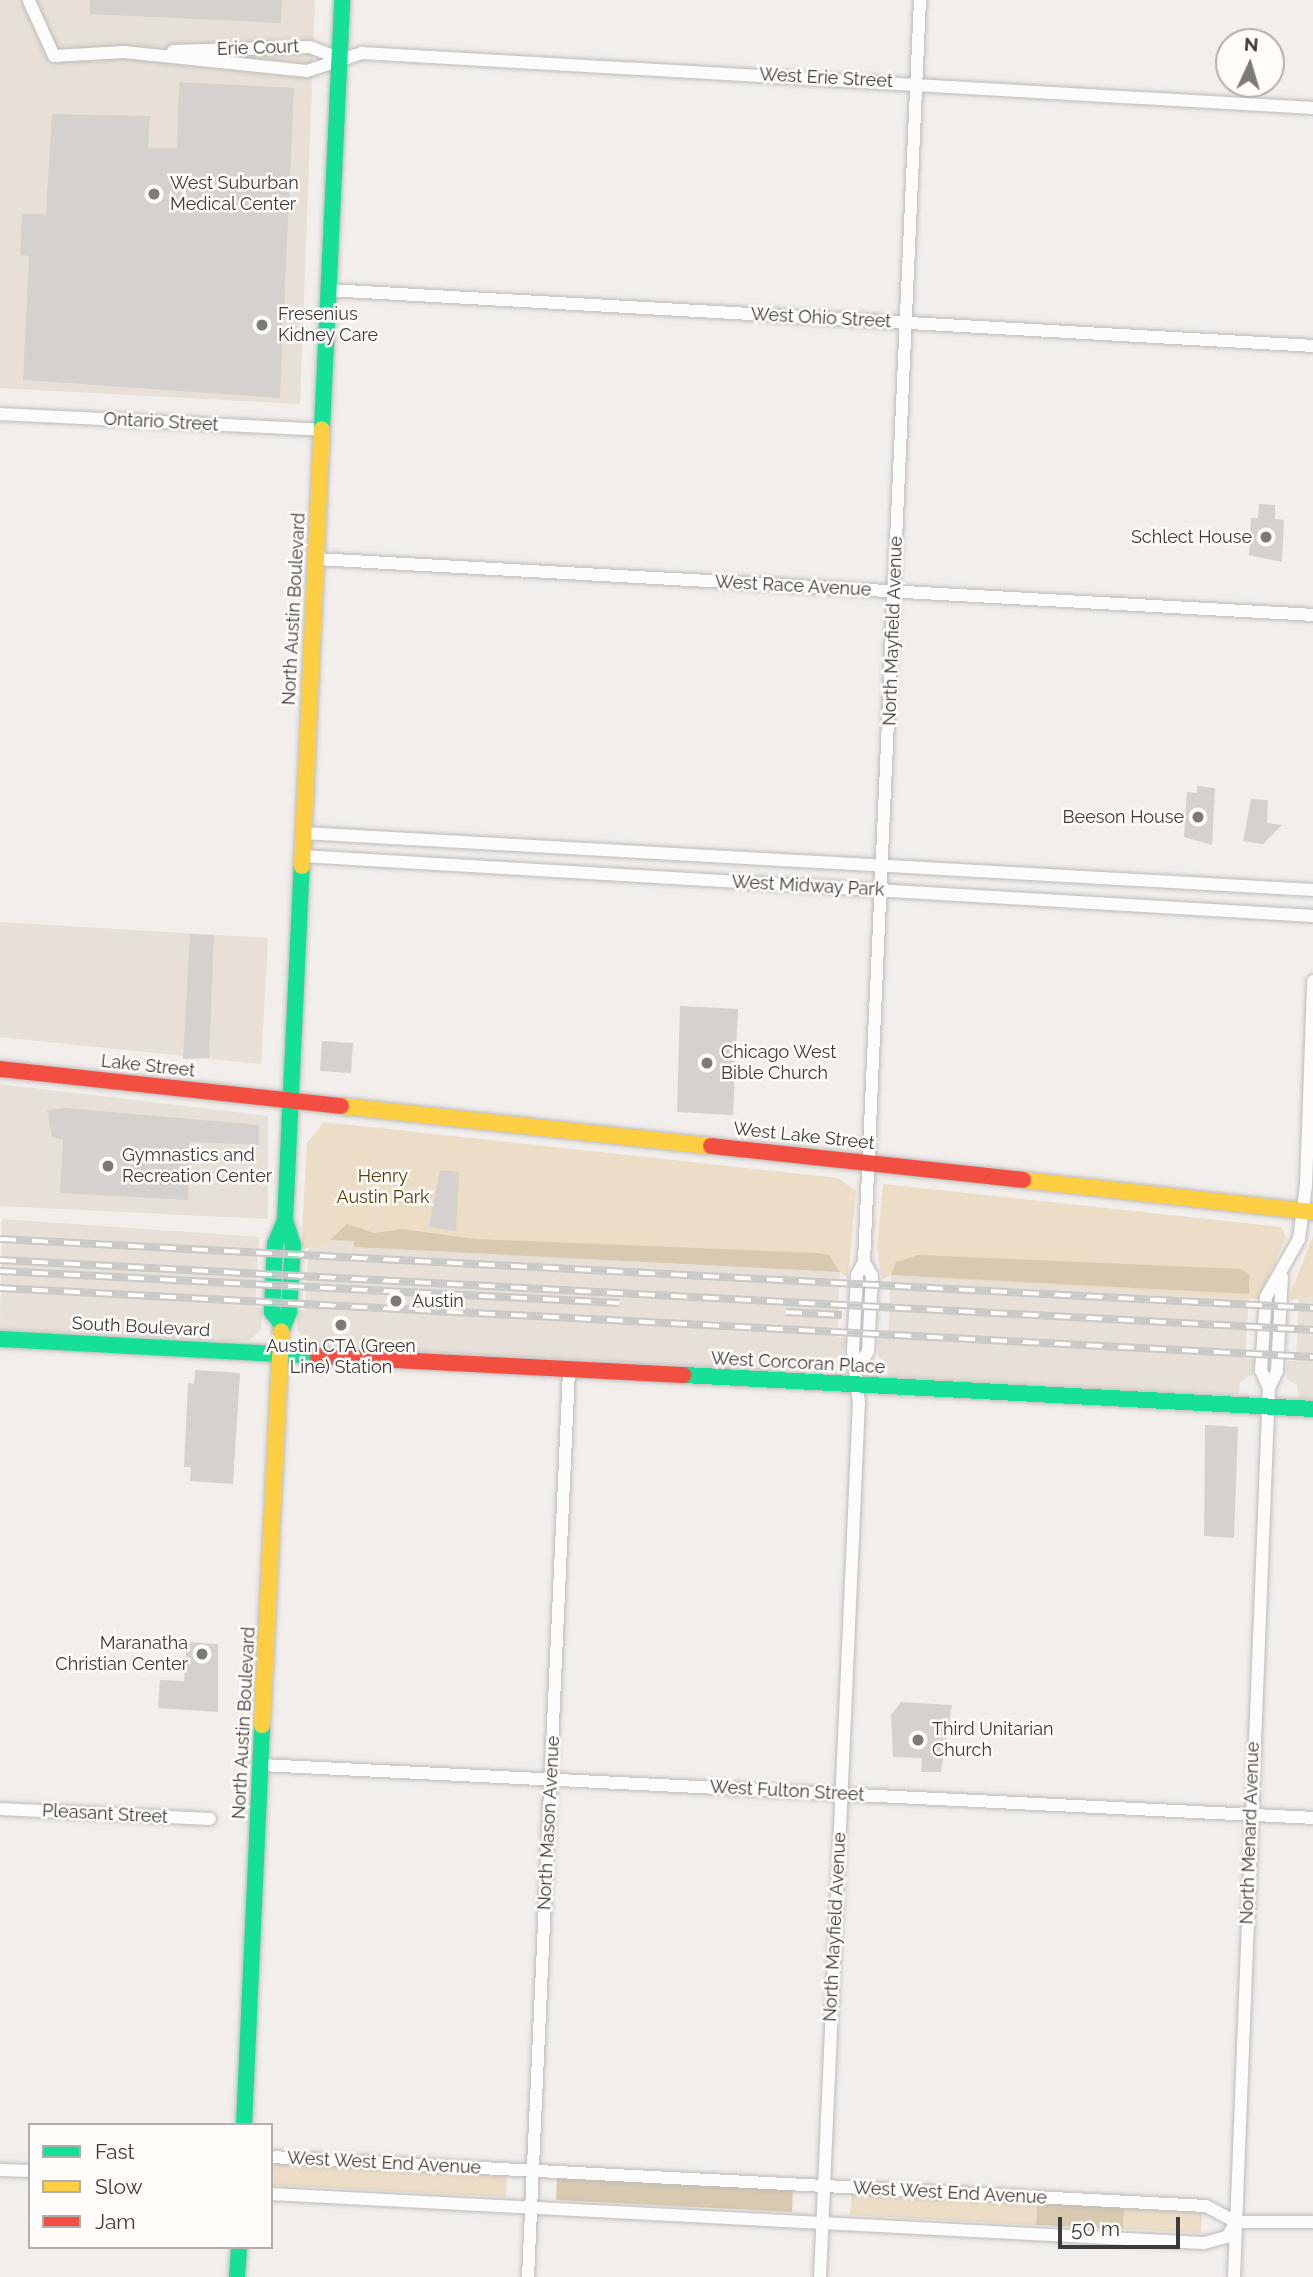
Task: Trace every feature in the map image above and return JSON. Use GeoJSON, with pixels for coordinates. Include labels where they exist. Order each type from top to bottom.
{"type":"FeatureCollection","features":[{"type":"Feature","properties":{"kind":"street","name":"Erie Court"},"geometry":{"type":"LineString","coordinates":[[29,0],[54,56],[310,47],[339,58]]}},
{"type":"Feature","properties":{"kind":"street","name":"North Austin Boulevard"},"geometry":{"type":"LineString","coordinates":[[244,2123],[280,1354],[281,1323],[272,1312],[275,1244],[285,1220],[342,0]]}},
{"type":"Feature","properties":{"kind":"street","name":"North Mayfield Avenue"},"geometry":{"type":"LineString","coordinates":[[820,2277],[859,1367],[867,1350],[872,1276],[864,1262],[919,0]]}},
{"type":"Feature","properties":{"kind":"street","name":"Erie Court"},"geometry":{"type":"LineString","coordinates":[[137,53],[307,71],[339,58]]}},
{"type":"Feature","properties":{"kind":"street","name":"West Erie Street"},"geometry":{"type":"LineString","coordinates":[[339,58],[362,53],[1313,108]]}},
{"type":"Feature","properties":{"kind":"street","name":"West Ohio Street"},"geometry":{"type":"LineString","coordinates":[[328,290],[1313,346]]}},
{"type":"Feature","properties":{"kind":"street","name":"Ontario Street"},"geometry":{"type":"LineString","coordinates":[[0,414],[322,430]]}},
{"type":"Feature","properties":{"kind":"street"},"geometry":{"type":"LineString","coordinates":[[0,427],[16,415]]}},
{"type":"Feature","properties":{"kind":"street","name":"West Race Avenue"},"geometry":{"type":"LineString","coordinates":[[316,559],[1313,615]]}},
{"type":"Feature","properties":{"kind":"street","name":"West Midway Park"},"geometry":{"type":"LineString","coordinates":[[303,833],[1313,890]]}},
{"type":"Feature","properties":{"kind":"street","name":"West Midway Park"},"geometry":{"type":"LineString","coordinates":[[302,856],[1313,916]]}},
{"type":"Feature","properties":{"kind":"street","name":"North Menard Avenue"},"geometry":{"type":"LineString","coordinates":[[1234,2277],[1269,1388],[1261,1370],[1266,1297],[1282,1277],[1308,1211],[1313,981]]}},
{"type":"Feature","properties":{"kind":"street","name":"Lake Street"},"geometry":{"type":"LineString","coordinates":[[0,1069],[291,1100]]}},
{"type":"Feature","properties":{"kind":"street","name":"West Lake Street"},"geometry":{"type":"LineString","coordinates":[[291,1100],[1308,1211]]}},
{"type":"Feature","properties":{"kind":"street","name":"South Boulevard"},"geometry":{"type":"LineString","coordinates":[[0,1339],[280,1354]]}},
{"type":"Feature","properties":{"kind":"street","name":"West Corcoran Place"},"geometry":{"type":"LineString","coordinates":[[280,1354],[1313,1409]]}},
{"type":"Feature","properties":{"kind":"street","name":"North Mason Avenue"},"geometry":{"type":"LineString","coordinates":[[528,2277],[569,1369]]}},
{"type":"Feature","properties":{"kind":"street","name":"West Fulton Street"},"geometry":{"type":"LineString","coordinates":[[261,1765],[1313,1818]]}},
{"type":"Feature","properties":{"kind":"street","name":"Pleasant Street"},"geometry":{"type":"LineString","coordinates":[[0,1809],[210,1819]]}},
{"type":"Feature","properties":{"kind":"street","name":"West West End Avenue"},"geometry":{"type":"LineString","coordinates":[[273,2157],[1206,2206],[1236,2222]]}},
{"type":"Feature","properties":{"kind":"street"},"geometry":{"type":"LineString","coordinates":[[0,2170],[28,2171]]}},
{"type":"Feature","properties":{"kind":"street"},"geometry":{"type":"LineString","coordinates":[[273,2194],[1204,2244],[1227,2237],[1236,2222],[1313,2222]]}},
{"type":"Feature","properties":{"kind":"street"},"geometry":{"type":"LineString","coordinates":[[237,2277],[239,2249]]}},
{"type":"Feature","properties":{"kind":"shaded area","name":"West Suburban Medical Center"},"geometry":{"type":"Polygon","coordinates":[[[0,0],[315,0],[300,404],[0,388],[0,0]]]}},
{"type":"Feature","properties":{"kind":"shaded area"},"geometry":{"type":"Polygon","coordinates":[[[0,922],[268,938],[261,1064],[0,1037],[0,922]]]}},
{"type":"Feature","properties":{"kind":"shaded area"},"geometry":{"type":"Polygon","coordinates":[[[0,1084],[268,1116],[268,1219],[0,1206],[0,1084]]]}},
{"type":"Feature","properties":{"kind":"shaded area"},"geometry":{"type":"Polygon","coordinates":[[[2,1219],[259,1237],[255,1307],[263,1308],[261,1330],[250,1340],[222,1341],[0,1329],[2,1219]]]}},
{"type":"Feature","properties":{"kind":"shaded area"},"geometry":{"type":"Polygon","coordinates":[[[347,1224],[374,1233],[402,1229],[475,1239],[816,1253],[829,1255],[840,1272],[354,1247],[354,1241],[330,1240],[347,1224]]]}},
{"type":"Feature","properties":{"kind":"shaded area"},"geometry":{"type":"Polygon","coordinates":[[[330,1240],[355,1241],[355,1247],[840,1272],[837,1337],[845,1338],[844,1354],[830,1361],[829,1373],[307,1346],[297,1329],[298,1310],[305,1310],[309,1244],[329,1245],[330,1240]]]}},
{"type":"Feature","properties":{"kind":"shaded area"},"geometry":{"type":"Polygon","coordinates":[[[918,1255],[1240,1269],[1249,1274],[1249,1294],[891,1275],[896,1262],[918,1255]]]}},
{"type":"Feature","properties":{"kind":"shaded area"},"geometry":{"type":"Polygon","coordinates":[[[891,1275],[1249,1294],[1245,1358],[1253,1359],[1253,1374],[1240,1382],[1238,1395],[888,1376],[887,1364],[878,1356],[878,1339],[888,1339],[891,1275]]]}},
{"type":"Feature","properties":{"kind":"shaded area"},"geometry":{"type":"Polygon","coordinates":[[[1299,1296],[1313,1297],[1313,1399],[1299,1398],[1297,1385],[1287,1379],[1287,1361],[1296,1361],[1299,1296]]]}},
{"type":"Feature","properties":{"kind":"shaded area"},"geometry":{"type":"Polygon","coordinates":[[[557,2178],[793,2190],[792,2212],[556,2200],[557,2178]]]}},
{"type":"Feature","properties":{"kind":"shaded area"},"geometry":{"type":"Polygon","coordinates":[[[1037,2203],[1124,2208],[1123,2229],[1036,2225],[1037,2203]]]}},
{"type":"Feature","properties":{"kind":"green space","name":"Henry Austin Park"},"geometry":{"type":"Polygon","coordinates":[[[324,1122],[838,1178],[856,1191],[848,1278],[840,1272],[354,1247],[354,1241],[330,1240],[329,1245],[301,1249],[307,1143],[324,1122]]]}},
{"type":"Feature","properties":{"kind":"green space"},"geometry":{"type":"Polygon","coordinates":[[[883,1184],[1281,1227],[1286,1238],[1258,1299],[891,1275],[882,1279],[877,1247],[883,1184]]]}},
{"type":"Feature","properties":{"kind":"green space"},"geometry":{"type":"Polygon","coordinates":[[[1313,1236],[1313,1297],[1290,1300],[1291,1292],[1313,1236]]]}},
{"type":"Feature","properties":{"kind":"green space"},"geometry":{"type":"Polygon","coordinates":[[[273,2163],[507,2175],[506,2197],[273,2185],[273,2163]]]}},
{"type":"Feature","properties":{"kind":"green space"},"geometry":{"type":"Polygon","coordinates":[[[852,2193],[1037,2203],[1036,2225],[850,2215],[852,2193]]]}},
{"type":"Feature","properties":{"kind":"green space"},"geometry":{"type":"Polygon","coordinates":[[[1124,2208],[1202,2212],[1201,2233],[1123,2229],[1124,2208]]]}},
{"type":"Feature","properties":{"kind":"building"},"geometry":{"type":"Polygon","coordinates":[[[90,0],[282,0],[281,23],[90,14],[90,0]]]}},
{"type":"Feature","properties":{"kind":"building"},"geometry":{"type":"Polygon","coordinates":[[[179,82],[294,88],[280,398],[23,380],[29,256],[20,255],[22,214],[46,214],[52,114],[150,116],[148,148],[177,148],[179,82]]]}},
{"type":"Feature","properties":{"kind":"building","name":"Schlect House"},"geometry":{"type":"Polygon","coordinates":[[[1259,504],[1275,505],[1275,519],[1284,520],[1282,562],[1249,555],[1251,518],[1258,518],[1259,504]]]}},
{"type":"Feature","properties":{"kind":"building","name":"Beeson House"},"geometry":{"type":"Polygon","coordinates":[[[1197,786],[1215,788],[1212,845],[1184,837],[1187,792],[1197,793],[1197,786]]]}},
{"type":"Feature","properties":{"kind":"building"},"geometry":{"type":"Polygon","coordinates":[[[1251,799],[1268,800],[1267,823],[1282,825],[1263,844],[1243,841],[1251,799]]]}},
{"type":"Feature","properties":{"kind":"building"},"geometry":{"type":"Polygon","coordinates":[[[190,934],[214,935],[209,1058],[183,1059],[190,934]]]}},
{"type":"Feature","properties":{"kind":"building","name":"Chicago West Bible Church"},"geometry":{"type":"Polygon","coordinates":[[[680,1006],[738,1009],[733,1115],[677,1112],[680,1006]]]}},
{"type":"Feature","properties":{"kind":"building"},"geometry":{"type":"Polygon","coordinates":[[[322,1041],[353,1043],[351,1073],[320,1071],[322,1041]]]}},
{"type":"Feature","properties":{"kind":"building","name":"Gymnastics and Recreation Center"},"geometry":{"type":"Polygon","coordinates":[[[65,1108],[259,1125],[259,1145],[189,1142],[188,1200],[60,1193],[63,1139],[52,1137],[47,1110],[65,1108]]]}},
{"type":"Feature","properties":{"kind":"building"},"geometry":{"type":"Polygon","coordinates":[[[440,1170],[459,1172],[456,1231],[429,1227],[440,1170]]]}},
{"type":"Feature","properties":{"kind":"building"},"geometry":{"type":"Polygon","coordinates":[[[195,1370],[240,1373],[233,1484],[190,1481],[191,1467],[184,1467],[188,1383],[194,1384],[195,1370]]]}},
{"type":"Feature","properties":{"kind":"building"},"geometry":{"type":"Polygon","coordinates":[[[1205,1425],[1238,1427],[1234,1538],[1204,1536],[1205,1425]]]}},
{"type":"Feature","properties":{"kind":"building"},"geometry":{"type":"Polygon","coordinates":[[[187,1642],[218,1644],[218,1712],[158,1708],[160,1680],[184,1681],[187,1642]]]}},
{"type":"Feature","properties":{"kind":"building","name":"Third Unitarian Church"},"geometry":{"type":"Polygon","coordinates":[[[901,1702],[952,1705],[941,1772],[921,1772],[922,1758],[893,1757],[891,1715],[901,1702]]]}},
{"type":"Feature","properties":{"kind":"railway"},"geometry":{"type":"LineString","coordinates":[[0,1239],[1313,1308]]}},
{"type":"Feature","properties":{"kind":"railway"},"geometry":{"type":"LineString","coordinates":[[0,1260],[1313,1330]]}},
{"type":"Feature","properties":{"kind":"railway"},"geometry":{"type":"LineString","coordinates":[[0,1271],[619,1303]]}},
{"type":"Feature","properties":{"kind":"railway"},"geometry":{"type":"LineString","coordinates":[[0,1288],[1313,1357]]}},
{"type":"Feature","properties":{"kind":"railway"},"geometry":{"type":"LineString","coordinates":[[786,1312],[842,1315]]}},
{"type":"Feature","properties":{"kind":"traffic: fast"},"geometry":{"type":"LineString","coordinates":[[322,429],[342,0]]}},
{"type":"Feature","properties":{"kind":"traffic: fast"},"geometry":{"type":"LineString","coordinates":[[281,1331],[289,1312],[293,1245],[285,1220],[302,866]]}},
{"type":"Feature","properties":{"kind":"traffic: fast"},"geometry":{"type":"LineString","coordinates":[[281,1323],[272,1312],[275,1244],[285,1220]]}},
{"type":"Feature","properties":{"kind":"traffic: fast"},"geometry":{"type":"LineString","coordinates":[[0,1339],[318,1356]]}},
{"type":"Feature","properties":{"kind":"traffic: fast"},"geometry":{"type":"LineString","coordinates":[[684,1375],[1313,1409]]}},
{"type":"Feature","properties":{"kind":"traffic: fast"},"geometry":{"type":"LineString","coordinates":[[244,2123],[262,1725]]}},
{"type":"Feature","properties":{"kind":"traffic: fast"},"geometry":{"type":"LineString","coordinates":[[237,2277],[239,2249]]}},
{"type":"Feature","properties":{"kind":"traffic: slow"},"geometry":{"type":"LineString","coordinates":[[302,866],[322,429]]}},
{"type":"Feature","properties":{"kind":"traffic: slow"},"geometry":{"type":"LineString","coordinates":[[341,1106],[711,1146]]}},
{"type":"Feature","properties":{"kind":"traffic: slow"},"geometry":{"type":"LineString","coordinates":[[1023,1180],[1313,1212]]}},
{"type":"Feature","properties":{"kind":"traffic: slow"},"geometry":{"type":"LineString","coordinates":[[262,1725],[281,1331]]}},
{"type":"Feature","properties":{"kind":"traffic: jam"},"geometry":{"type":"LineString","coordinates":[[0,1069],[341,1106]]}},
{"type":"Feature","properties":{"kind":"traffic: jam"},"geometry":{"type":"LineString","coordinates":[[711,1146],[1023,1180]]}},
{"type":"Feature","properties":{"kind":"traffic: jam"},"geometry":{"type":"LineString","coordinates":[[318,1356],[684,1375]]}},
{"type":"Feature","properties":{"kind":"place","name":"West Suburban Medical Center"},"geometry":{"type":"Point","coordinates":[154,194]}},
{"type":"Feature","properties":{"kind":"place","name":"Fresenius Kidney Care"},"geometry":{"type":"Point","coordinates":[262,325]}},
{"type":"Feature","properties":{"kind":"place","name":"Schlect House"},"geometry":{"type":"Point","coordinates":[1266,537]}},
{"type":"Feature","properties":{"kind":"place","name":"Beeson House"},"geometry":{"type":"Point","coordinates":[1198,817]}},
{"type":"Feature","properties":{"kind":"place","name":"Chicago West Bible Church"},"geometry":{"type":"Point","coordinates":[707,1063]}},
{"type":"Feature","properties":{"kind":"place","name":"Gymnastics and Recreation Center"},"geometry":{"type":"Point","coordinates":[108,1166]}},
{"type":"Feature","properties":{"kind":"place","name":"Austin"},"geometry":{"type":"Point","coordinates":[396,1301]}},
{"type":"Feature","properties":{"kind":"place","name":"Austin CTA (Green Line) Station"},"geometry":{"type":"Point","coordinates":[341,1325]}},
{"type":"Feature","properties":{"kind":"place","name":"Maranatha Christian Center"},"geometry":{"type":"Point","coordinates":[202,1654]}},
{"type":"Feature","properties":{"kind":"place","name":"Third Unitarian Church"},"geometry":{"type":"Point","coordinates":[918,1740]}}]}
